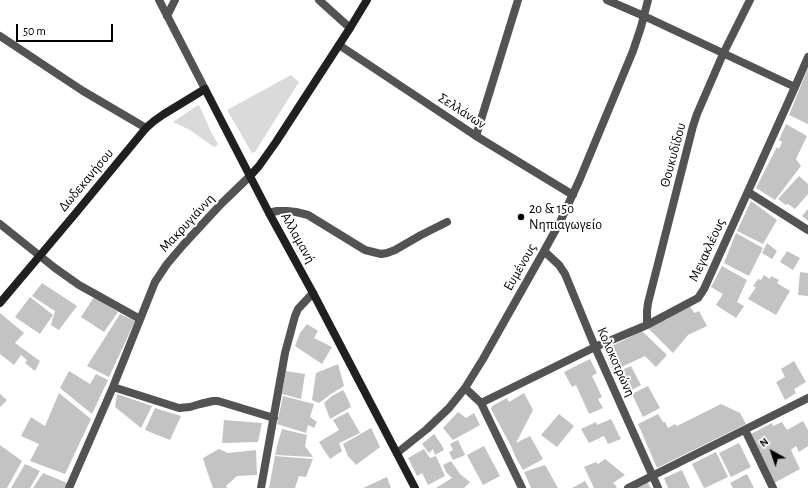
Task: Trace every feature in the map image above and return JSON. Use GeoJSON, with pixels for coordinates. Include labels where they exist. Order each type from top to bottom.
{"type":"FeatureCollection","features":[{"type":"Feature","properties":{"kind":"street","name":"Αλλαμανή"},"geometry":{"type":"LineString","coordinates":[[159,0],[269,213],[313,293],[415,488]]}},
{"type":"Feature","properties":{"kind":"street"},"geometry":{"type":"LineString","coordinates":[[167,16],[175,0]]}},
{"type":"Feature","properties":{"kind":"street"},"geometry":{"type":"LineString","coordinates":[[319,0],[350,28]]}},
{"type":"Feature","properties":{"kind":"street","name":"Μακρυγιάννη"},"geometry":{"type":"LineString","coordinates":[[69,488],[113,387],[154,286],[167,264],[202,224],[259,166],[367,0]]}},
{"type":"Feature","properties":{"kind":"street"},"geometry":{"type":"LineString","coordinates":[[476,136],[518,0]]}},
{"type":"Feature","properties":{"kind":"street"},"geometry":{"type":"LineString","coordinates":[[607,0],[795,87]]}},
{"type":"Feature","properties":{"kind":"street","name":"Ευμένους"},"geometry":{"type":"LineString","coordinates":[[397,453],[439,418],[465,388],[544,251],[573,196],[638,39],[648,0]]}},
{"type":"Feature","properties":{"kind":"street","name":"Θουκυδίδου"},"geometry":{"type":"LineString","coordinates":[[647,324],[648,303],[693,126],[723,54],[750,0]]}},
{"type":"Feature","properties":{"kind":"street"},"geometry":{"type":"LineString","coordinates":[[0,36],[83,91],[146,128]]}},
{"type":"Feature","properties":{"kind":"street","name":"Σελλάνων"},"geometry":{"type":"LineString","coordinates":[[339,45],[476,136],[573,196]]}},
{"type":"Feature","properties":{"kind":"street","name":"Μεγακλέους"},"geometry":{"type":"LineString","coordinates":[[481,403],[595,347],[647,324],[699,297],[704,289],[808,57]]}},
{"type":"Feature","properties":{"kind":"street","name":"Δωδεκανήσου"},"geometry":{"type":"LineString","coordinates":[[0,303],[146,128],[159,117],[205,89]]}},
{"type":"Feature","properties":{"kind":"street"},"geometry":{"type":"LineString","coordinates":[[748,192],[808,230]]}},
{"type":"Feature","properties":{"kind":"street"},"geometry":{"type":"LineString","coordinates":[[269,213],[287,211],[308,215],[365,250],[381,254],[395,250],[447,222]]}},
{"type":"Feature","properties":{"kind":"street"},"geometry":{"type":"LineString","coordinates":[[0,224],[79,285],[140,320]]}},
{"type":"Feature","properties":{"kind":"street","name":"Κολοκοτρώνη"},"geometry":{"type":"LineString","coordinates":[[544,251],[559,265],[565,274],[595,347],[658,488]]}},
{"type":"Feature","properties":{"kind":"street"},"geometry":{"type":"LineString","coordinates":[[261,488],[285,353],[298,309],[313,293]]}},
{"type":"Feature","properties":{"kind":"street"},"geometry":{"type":"LineString","coordinates":[[113,387],[179,408],[190,407],[205,402],[218,401],[274,418]]}},
{"type":"Feature","properties":{"kind":"street"},"geometry":{"type":"LineString","coordinates":[[465,388],[481,403],[522,488]]}},
{"type":"Feature","properties":{"kind":"street"},"geometry":{"type":"LineString","coordinates":[[628,488],[808,398]]}},
{"type":"Feature","properties":{"kind":"street"},"geometry":{"type":"LineString","coordinates":[[745,430],[773,488]]}},
{"type":"Feature","properties":{"kind":"shaded area"},"geometry":{"type":"Polygon","coordinates":[[[291,75],[299,82],[255,152],[252,153],[227,110],[291,75]]]}},
{"type":"Feature","properties":{"kind":"shaded area"},"geometry":{"type":"Polygon","coordinates":[[[198,105],[218,144],[214,147],[190,130],[173,122],[198,105]]]}},
{"type":"Feature","properties":{"kind":"building"},"geometry":{"type":"Polygon","coordinates":[[[808,68],[808,124],[789,115],[808,68]]]}},
{"type":"Feature","properties":{"kind":"building"},"geometry":{"type":"Polygon","coordinates":[[[786,124],[807,136],[796,159],[801,166],[775,200],[756,188],[777,147],[779,149],[782,142],[779,140],[786,124]]]}},
{"type":"Feature","properties":{"kind":"building"},"geometry":{"type":"Polygon","coordinates":[[[799,176],[808,184],[808,194],[795,209],[778,199],[799,176]]]}},
{"type":"Feature","properties":{"kind":"building"},"geometry":{"type":"Polygon","coordinates":[[[751,201],[777,220],[763,244],[737,231],[751,201]]]}},
{"type":"Feature","properties":{"kind":"building"},"geometry":{"type":"Polygon","coordinates":[[[808,209],[808,221],[802,216],[808,209]]]}},
{"type":"Feature","properties":{"kind":"building"},"geometry":{"type":"Polygon","coordinates":[[[736,233],[763,248],[749,276],[724,263],[736,233]]]}},
{"type":"Feature","properties":{"kind":"building"},"geometry":{"type":"Polygon","coordinates":[[[767,243],[777,251],[772,259],[762,253],[767,243]]]}},
{"type":"Feature","properties":{"kind":"building"},"geometry":{"type":"Polygon","coordinates":[[[787,251],[800,258],[793,270],[780,262],[787,251]]]}},
{"type":"Feature","properties":{"kind":"building"},"geometry":{"type":"Polygon","coordinates":[[[722,266],[747,280],[737,302],[744,306],[736,318],[716,305],[723,294],[711,287],[722,266]]]}},
{"type":"Feature","properties":{"kind":"building"},"geometry":{"type":"Polygon","coordinates":[[[800,272],[808,273],[808,296],[798,295],[800,272]]]}},
{"type":"Feature","properties":{"kind":"building"},"geometry":{"type":"Polygon","coordinates":[[[764,275],[770,279],[771,276],[779,280],[777,283],[790,291],[776,315],[748,299],[756,287],[753,286],[758,279],[761,280],[764,275]]]}},
{"type":"Feature","properties":{"kind":"building"},"geometry":{"type":"Polygon","coordinates":[[[42,283],[77,306],[59,330],[51,325],[55,311],[32,296],[42,283]]]}},
{"type":"Feature","properties":{"kind":"building"},"geometry":{"type":"Polygon","coordinates":[[[30,297],[53,315],[40,334],[15,317],[30,297]]]}},
{"type":"Feature","properties":{"kind":"building"},"geometry":{"type":"Polygon","coordinates":[[[94,297],[118,312],[104,332],[81,317],[94,297]]]}},
{"type":"Feature","properties":{"kind":"building"},"geometry":{"type":"Polygon","coordinates":[[[690,306],[694,313],[699,311],[707,326],[688,335],[673,353],[649,329],[655,322],[658,324],[663,318],[666,320],[690,306]]]}},
{"type":"Feature","properties":{"kind":"building"},"geometry":{"type":"Polygon","coordinates":[[[0,313],[24,333],[15,343],[40,361],[35,371],[25,363],[27,360],[21,355],[14,365],[0,354],[0,313]]]}},
{"type":"Feature","properties":{"kind":"building"},"geometry":{"type":"Polygon","coordinates":[[[120,314],[135,321],[109,377],[87,366],[120,314]]]}},
{"type":"Feature","properties":{"kind":"building"},"geometry":{"type":"Polygon","coordinates":[[[307,324],[318,331],[314,338],[332,347],[322,364],[295,346],[300,333],[307,324]]]}},
{"type":"Feature","properties":{"kind":"building"},"geometry":{"type":"Polygon","coordinates":[[[642,331],[667,355],[656,367],[645,356],[613,371],[604,350],[642,331]]]}},
{"type":"Feature","properties":{"kind":"building"},"geometry":{"type":"Polygon","coordinates":[[[590,359],[597,373],[592,376],[602,397],[598,399],[603,408],[589,414],[576,385],[572,387],[564,372],[590,359]]]}},
{"type":"Feature","properties":{"kind":"building"},"geometry":{"type":"Polygon","coordinates":[[[794,361],[806,382],[794,389],[796,393],[785,400],[776,382],[785,377],[781,369],[794,361]]]}},
{"type":"Feature","properties":{"kind":"building"},"geometry":{"type":"Polygon","coordinates":[[[338,364],[344,386],[319,403],[312,400],[316,373],[338,364]]]}},
{"type":"Feature","properties":{"kind":"building"},"geometry":{"type":"Polygon","coordinates":[[[631,366],[641,385],[632,390],[630,386],[625,388],[622,383],[620,384],[615,373],[631,366]]]}},
{"type":"Feature","properties":{"kind":"building"},"geometry":{"type":"Polygon","coordinates":[[[69,371],[90,384],[96,374],[108,380],[92,414],[60,388],[69,371]]]}},
{"type":"Feature","properties":{"kind":"building"},"geometry":{"type":"Polygon","coordinates":[[[286,371],[305,374],[301,399],[282,394],[286,371]]]}},
{"type":"Feature","properties":{"kind":"building"},"geometry":{"type":"Polygon","coordinates":[[[648,386],[660,408],[643,417],[632,394],[648,386]]]}},
{"type":"Feature","properties":{"kind":"building"},"geometry":{"type":"Polygon","coordinates":[[[343,390],[351,407],[330,419],[324,403],[332,396],[343,390]]]}},
{"type":"Feature","properties":{"kind":"building"},"geometry":{"type":"Polygon","coordinates":[[[59,393],[91,419],[65,474],[30,461],[39,444],[21,436],[31,417],[45,426],[59,393]]]}},
{"type":"Feature","properties":{"kind":"building"},"geometry":{"type":"Polygon","coordinates":[[[524,393],[533,410],[516,443],[530,436],[543,459],[523,470],[491,409],[492,406],[507,398],[509,402],[524,393]]]}},
{"type":"Feature","properties":{"kind":"building"},"geometry":{"type":"Polygon","coordinates":[[[0,394],[7,400],[0,407],[0,394]]]}},
{"type":"Feature","properties":{"kind":"building"},"geometry":{"type":"Polygon","coordinates":[[[117,394],[152,406],[141,428],[115,407],[117,394]]]}},
{"type":"Feature","properties":{"kind":"building"},"geometry":{"type":"Polygon","coordinates":[[[283,396],[314,404],[310,417],[317,422],[314,428],[308,425],[306,433],[277,424],[283,396]]]}},
{"type":"Feature","properties":{"kind":"building"},"geometry":{"type":"Polygon","coordinates":[[[721,404],[740,413],[746,424],[657,468],[638,424],[658,414],[668,428],[675,424],[677,426],[721,404]]]}},
{"type":"Feature","properties":{"kind":"building"},"geometry":{"type":"Polygon","coordinates":[[[155,408],[181,416],[170,440],[145,430],[155,408]]]}},
{"type":"Feature","properties":{"kind":"building"},"geometry":{"type":"Polygon","coordinates":[[[348,412],[360,433],[339,443],[342,451],[330,459],[319,442],[339,430],[333,420],[348,412]]]}},
{"type":"Feature","properties":{"kind":"building"},"geometry":{"type":"Polygon","coordinates":[[[458,412],[466,418],[474,413],[480,425],[453,440],[443,428],[458,412]]]}},
{"type":"Feature","properties":{"kind":"building"},"geometry":{"type":"Polygon","coordinates":[[[559,414],[574,426],[557,447],[541,435],[559,414]]]}},
{"type":"Feature","properties":{"kind":"building"},"geometry":{"type":"Polygon","coordinates":[[[611,419],[621,439],[608,444],[604,436],[589,443],[581,429],[596,422],[597,425],[611,419]]]}},
{"type":"Feature","properties":{"kind":"building"},"geometry":{"type":"Polygon","coordinates":[[[224,420],[262,423],[258,442],[222,443],[224,420]]]}},
{"type":"Feature","properties":{"kind":"building"},"geometry":{"type":"Polygon","coordinates":[[[803,421],[808,430],[808,446],[799,452],[796,446],[791,450],[800,469],[774,483],[749,435],[772,423],[773,426],[782,422],[787,430],[803,421]]]}},
{"type":"Feature","properties":{"kind":"building"},"geometry":{"type":"Polygon","coordinates":[[[371,428],[380,447],[356,465],[348,456],[343,444],[371,428]]]}},
{"type":"Feature","properties":{"kind":"building"},"geometry":{"type":"Polygon","coordinates":[[[282,429],[307,435],[305,446],[313,457],[275,455],[282,429]]]}},
{"type":"Feature","properties":{"kind":"building"},"geometry":{"type":"Polygon","coordinates":[[[434,434],[444,450],[435,455],[433,449],[429,453],[422,444],[434,434]]]}},
{"type":"Feature","properties":{"kind":"building"},"geometry":{"type":"Polygon","coordinates":[[[458,440],[465,455],[453,460],[449,452],[453,450],[450,444],[458,440]]]}},
{"type":"Feature","properties":{"kind":"building"},"geometry":{"type":"Polygon","coordinates":[[[739,443],[751,467],[731,477],[719,453],[739,443]]]}},
{"type":"Feature","properties":{"kind":"building"},"geometry":{"type":"Polygon","coordinates":[[[0,445],[22,461],[7,488],[0,488],[0,445]]]}},
{"type":"Feature","properties":{"kind":"building"},"geometry":{"type":"Polygon","coordinates":[[[484,446],[500,476],[483,485],[467,455],[484,446]]]}},
{"type":"Feature","properties":{"kind":"building"},"geometry":{"type":"Polygon","coordinates":[[[219,449],[228,453],[256,450],[257,475],[237,476],[226,486],[227,488],[213,488],[203,458],[219,449]]]}},
{"type":"Feature","properties":{"kind":"building"},"geometry":{"type":"Polygon","coordinates":[[[424,449],[430,458],[436,456],[445,476],[428,485],[422,473],[417,476],[408,458],[424,449]]]}},
{"type":"Feature","properties":{"kind":"building"},"geometry":{"type":"Polygon","coordinates":[[[716,452],[728,477],[704,488],[692,464],[716,452]]]}},
{"type":"Feature","properties":{"kind":"building"},"geometry":{"type":"Polygon","coordinates":[[[275,456],[313,459],[306,477],[299,476],[295,488],[269,488],[275,456]]]}},
{"type":"Feature","properties":{"kind":"building"},"geometry":{"type":"Polygon","coordinates":[[[605,459],[625,475],[613,483],[617,487],[616,488],[594,488],[584,467],[596,462],[598,464],[605,459]]]}},
{"type":"Feature","properties":{"kind":"building"},"geometry":{"type":"Polygon","coordinates":[[[451,461],[460,474],[470,482],[464,488],[436,488],[452,478],[446,472],[443,465],[451,461]]]}},
{"type":"Feature","properties":{"kind":"building"},"geometry":{"type":"Polygon","coordinates":[[[25,464],[40,471],[30,488],[11,488],[25,464]]]}},
{"type":"Feature","properties":{"kind":"building"},"geometry":{"type":"Polygon","coordinates":[[[545,465],[558,488],[531,488],[524,472],[545,465]]]}},
{"type":"Feature","properties":{"kind":"building"},"geometry":{"type":"Polygon","coordinates":[[[682,470],[690,488],[668,488],[664,478],[682,470]]]}},
{"type":"Feature","properties":{"kind":"building"},"geometry":{"type":"Polygon","coordinates":[[[43,473],[67,483],[65,488],[33,488],[43,473]]]}},
{"type":"Feature","properties":{"kind":"building"},"geometry":{"type":"Polygon","coordinates":[[[747,474],[754,488],[733,488],[730,483],[747,474]]]}},
{"type":"Feature","properties":{"kind":"building"},"geometry":{"type":"Polygon","coordinates":[[[387,477],[391,488],[363,488],[387,477]]]}},
{"type":"Feature","properties":{"kind":"building"},"geometry":{"type":"Polygon","coordinates":[[[585,481],[589,488],[572,488],[585,481]]]}},
{"type":"Feature","properties":{"kind":"building"},"geometry":{"type":"Polygon","coordinates":[[[647,481],[651,488],[634,488],[647,481]]]}},
{"type":"Feature","properties":{"kind":"place","name":"2ο & 15ο Νηπιαγωγείο"},"geometry":{"type":"Point","coordinates":[521,217]}}]}
